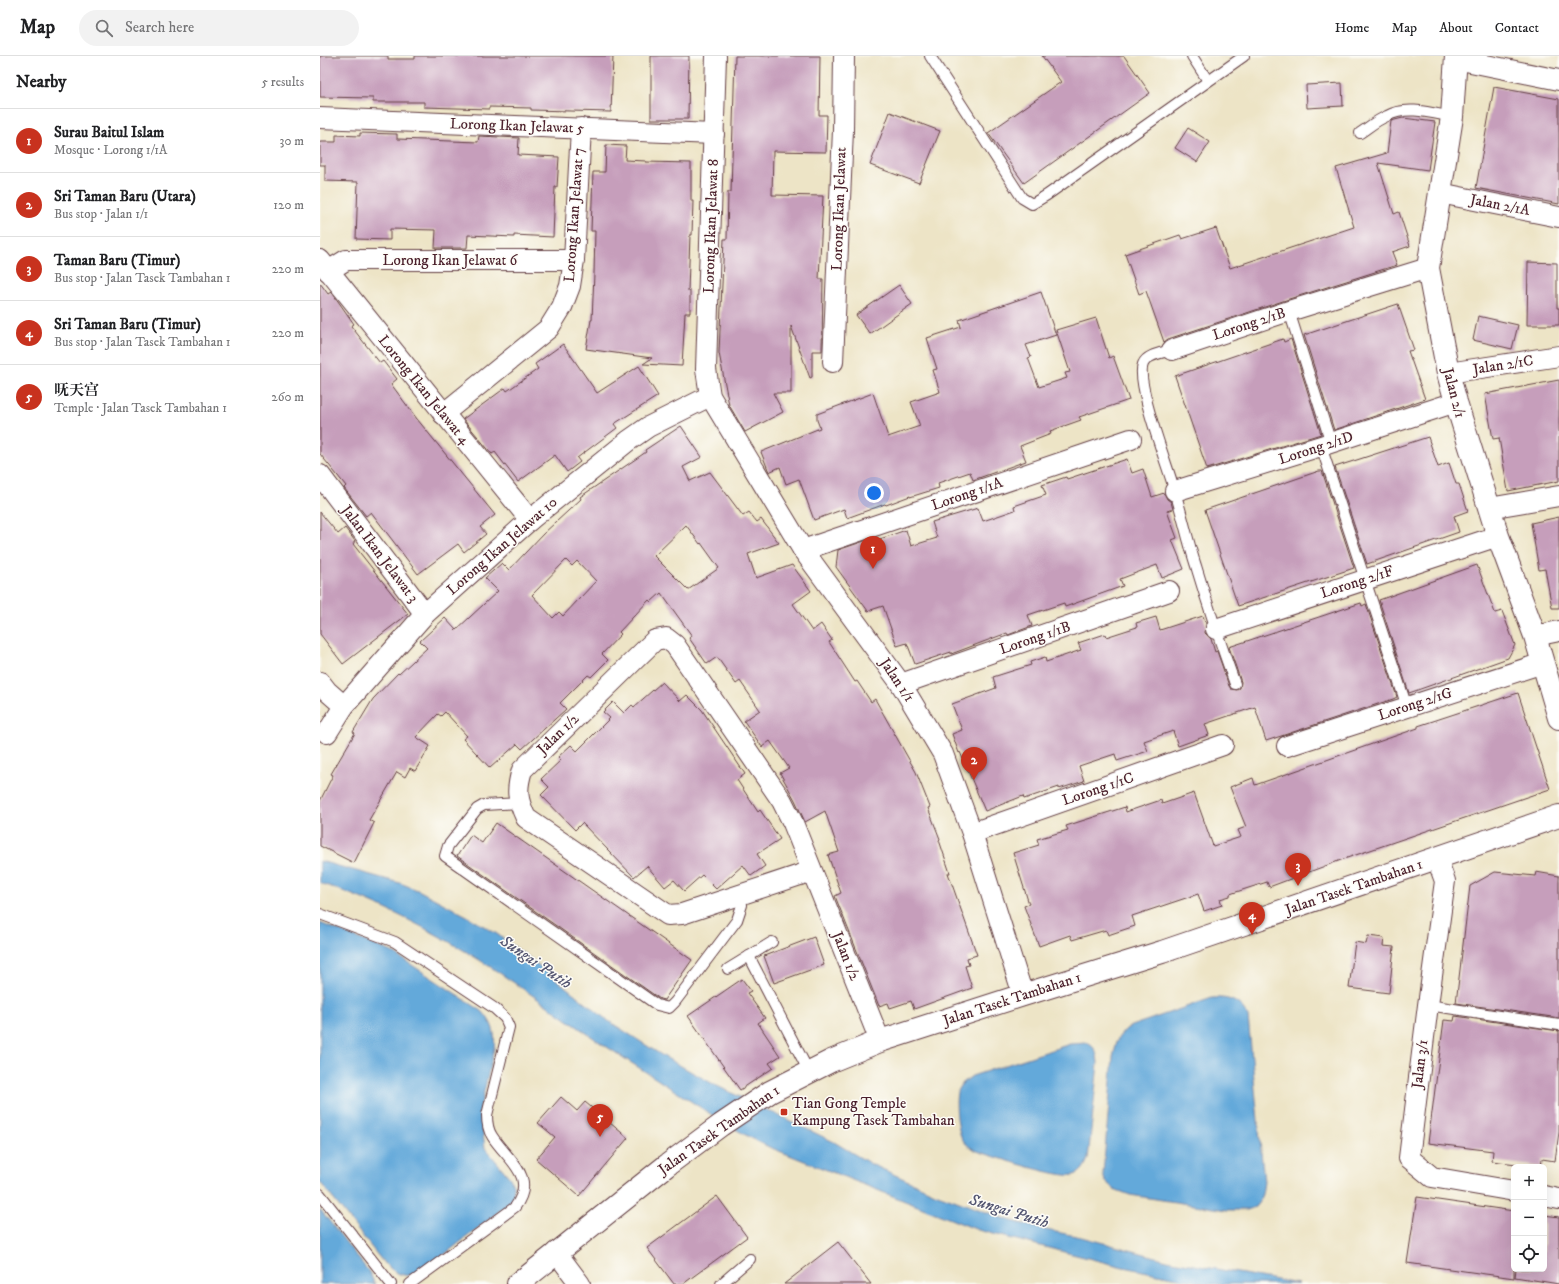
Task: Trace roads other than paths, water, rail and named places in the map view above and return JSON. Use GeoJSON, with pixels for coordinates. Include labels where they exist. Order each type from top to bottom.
{"type":"FeatureCollection","features":[{"type":"Feature","properties":{"kind":"street","name":"Lorong Ikan Jelawat 8"},"geometry":{"type":"LineString","coordinates":[[710,396],[706,369],[716,56]]}},
{"type":"Feature","properties":{"kind":"street","name":"Lorong Ikan Jelawat"},"geometry":{"type":"LineString","coordinates":[[833,362],[843,130],[844,56]]}},
{"type":"Feature","properties":{"kind":"street"},"geometry":{"type":"LineString","coordinates":[[1456,58],[1559,80]]}},
{"type":"Feature","properties":{"kind":"street","name":"Jalan 2/1"},"geometry":{"type":"LineString","coordinates":[[1456,58],[1452,117],[1428,268],[1448,373],[1456,402],[1488,508],[1535,636],[1559,718]]}},
{"type":"Feature","properties":{"kind":"street","name":"Lorong Ikan Jelawat 5"},"geometry":{"type":"LineString","coordinates":[[320,118],[714,134]]}},
{"type":"Feature","properties":{"kind":"street","name":"Lorong Ikan Jelawat 7"},"geometry":{"type":"LineString","coordinates":[[443,414],[549,328],[562,307],[570,286],[574,260],[581,128]]}},
{"type":"Feature","properties":{"kind":"street","name":"Jalan 2/1A"},"geometry":{"type":"LineString","coordinates":[[1440,193],[1559,217]]}},
{"type":"Feature","properties":{"kind":"street","name":"Lorong Ikan Jelawat 6"},"geometry":{"type":"LineString","coordinates":[[324,265],[346,260],[574,260]]}},
{"type":"Feature","properties":{"kind":"street","name":"Lorong Ikan Jelawat 4"},"geometry":{"type":"LineString","coordinates":[[324,265],[530,520]]}},
{"type":"Feature","properties":{"kind":"street","name":"Lorong 2/1B"},"geometry":{"type":"LineString","coordinates":[[1172,350],[1289,311],[1428,268]]}},
{"type":"Feature","properties":{"kind":"street","name":"Jalan 2/1C"},"geometry":{"type":"LineString","coordinates":[[1448,373],[1559,356]]}},
{"type":"Feature","properties":{"kind":"street","name":"Lorong Ikan Jelawat 10"},"geometry":{"type":"LineString","coordinates":[[327,733],[344,706],[426,614],[530,520],[628,441],[648,427],[710,396]]}},
{"type":"Feature","properties":{"kind":"street","name":"Jalan 1/1"},"geometry":{"type":"LineString","coordinates":[[710,396],[803,550],[901,684],[943,754],[972,833],[1023,995]]}},
{"type":"Feature","properties":{"kind":"street","name":"Lorong 2/1D"},"geometry":{"type":"LineString","coordinates":[[1175,491],[1326,445],[1456,402]]}},
{"type":"Feature","properties":{"kind":"street","name":"Lorong 1/1A"},"geometry":{"type":"LineString","coordinates":[[803,550],[1131,439]]}},
{"type":"Feature","properties":{"kind":"street","name":"Jalan Ikan Jelawat 3"},"geometry":{"type":"LineString","coordinates":[[320,475],[426,614]]}},
{"type":"Feature","properties":{"kind":"street"},"geometry":{"type":"LineString","coordinates":[[1488,508],[1559,496]]}},
{"type":"Feature","properties":{"kind":"street","name":"Lorong 2/1F"},"geometry":{"type":"LineString","coordinates":[[1216,629],[1498,536]]}},
{"type":"Feature","properties":{"kind":"street","name":"Lorong 1/1B"},"geometry":{"type":"LineString","coordinates":[[901,684],[1169,591]]}},
{"type":"Feature","properties":{"kind":"street"},"geometry":{"type":"LineString","coordinates":[[1535,636],[1559,631]]}},
{"type":"Feature","properties":{"kind":"street","name":"Jalan 1/2"},"geometry":{"type":"LineString","coordinates":[[812,871],[682,914],[668,915],[526,818],[519,803],[517,785],[522,770],[655,640],[666,638],[675,645],[782,801],[793,823],[880,1041]]}},
{"type":"Feature","properties":{"kind":"street","name":"Lorong 2/1G"},"geometry":{"type":"LineString","coordinates":[[1287,746],[1543,663]]}},
{"type":"Feature","properties":{"kind":"street"},"geometry":{"type":"LineString","coordinates":[[320,682],[327,691],[344,706]]}},
{"type":"Feature","properties":{"kind":"street","name":"Lorong 1/1C"},"geometry":{"type":"LineString","coordinates":[[972,833],[1223,745]]}},
{"type":"Feature","properties":{"kind":"street","name":"Jalan Tasek Tambahan 1"},"geometry":{"type":"LineString","coordinates":[[518,1284],[556,1252],[721,1125],[770,1092],[831,1061],[880,1041],[1162,952],[1559,816]]}},
{"type":"Feature","properties":{"kind":"street","name":"Jalan 3/1"},"geometry":{"type":"LineString","coordinates":[[1436,859],[1445,881],[1409,1158],[1432,1177],[1511,1190]]}},
{"type":"Feature","properties":{"kind":"street"},"geometry":{"type":"LineString","coordinates":[[1547,1197],[1559,1199]]}},
{"type":"Feature","properties":{"kind":"street"},"geometry":{"type":"LineString","coordinates":[[556,1252],[580,1284]]}},
{"type":"Feature","properties":{"kind":"lane"},"geometry":{"type":"LineString","coordinates":[[930,56],[1022,198],[1032,204],[1054,191],[1244,56]]}},
{"type":"Feature","properties":{"kind":"lane"},"geometry":{"type":"LineString","coordinates":[[1192,56],[1208,81]]}},
{"type":"Feature","properties":{"kind":"lane"},"geometry":{"type":"LineString","coordinates":[[1360,133],[1388,115],[1403,111],[1423,111],[1452,117]]}},
{"type":"Feature","properties":{"kind":"lane"},"geometry":{"type":"LineString","coordinates":[[1289,311],[1365,579],[1408,706]]}},
{"type":"Feature","properties":{"kind":"lane","name":"Lorong 2/1B"},"geometry":{"type":"LineString","coordinates":[[1172,350],[1152,356],[1145,360],[1142,365],[1142,379],[1146,399],[1175,491]]}},
{"type":"Feature","properties":{"kind":"lane"},"geometry":{"type":"LineString","coordinates":[[1175,491],[1195,564],[1235,684]]}},
{"type":"Feature","properties":{"kind":"lane"},"geometry":{"type":"LineString","coordinates":[[519,803],[484,805],[478,809],[448,846],[445,856],[657,1005],[669,1008],[675,1002],[736,920],[742,905],[740,895]]}},
{"type":"Feature","properties":{"kind":"lane"},"geometry":{"type":"LineString","coordinates":[[320,914],[395,942],[494,1008],[505,1018],[510,1027],[487,1115],[488,1126],[492,1136],[523,1177],[523,1185],[519,1201],[515,1206],[410,1284]]}},
{"type":"Feature","properties":{"kind":"lane"},"geometry":{"type":"LineString","coordinates":[[728,969],[772,942]]}},
{"type":"Feature","properties":{"kind":"lane"},"geometry":{"type":"LineString","coordinates":[[749,956],[809,1072]]}},
{"type":"Feature","properties":{"kind":"lane"},"geometry":{"type":"LineString","coordinates":[[1428,1005],[1559,1025]]}},
{"type":"Feature","properties":{"kind":"lane"},"geometry":{"type":"LineString","coordinates":[[320,1194],[391,1284]]}},
{"type":"Feature","properties":{"kind":"lane"},"geometry":{"type":"LineString","coordinates":[[724,1283],[750,1259]]}},
{"type":"Feature","properties":{"kind":"water"},"geometry":{"type":"Polygon","coordinates":[[[320,861],[400,883],[420,891],[467,916],[497,934],[527,956],[607,1020],[663,1056],[715,1085],[834,1142],[871,1164],[935,1193],[1005,1219],[1041,1229],[1081,1237],[1167,1260],[1298,1284],[1208,1284],[1123,1267],[978,1230],[769,1147],[730,1126],[606,1047],[467,952],[420,926],[371,902],[320,883],[320,861]]]}},
{"type":"Feature","properties":{"kind":"water"},"geometry":{"type":"Polygon","coordinates":[[[320,923],[392,952],[482,1011],[493,1028],[495,1038],[494,1049],[480,1109],[485,1148],[510,1178],[514,1187],[513,1199],[430,1266],[411,1275],[395,1272],[383,1262],[320,1182],[320,923]]]}},
{"type":"Feature","properties":{"kind":"water"},"geometry":{"type":"Polygon","coordinates":[[[1212,998],[1224,998],[1234,1001],[1242,1007],[1248,1017],[1264,1182],[1259,1202],[1255,1207],[1247,1210],[1227,1210],[1130,1195],[1114,1189],[1105,1181],[1103,1174],[1113,1057],[1118,1038],[1131,1026],[1212,998]]]}},
{"type":"Feature","properties":{"kind":"water"},"geometry":{"type":"Polygon","coordinates":[[[1087,1043],[1096,1051],[1098,1063],[1088,1159],[1079,1173],[1074,1175],[1056,1174],[1028,1167],[978,1151],[971,1148],[965,1142],[959,1130],[956,1107],[958,1089],[964,1082],[972,1076],[1070,1044],[1087,1043]]]}},
{"type":"Feature","properties":{"kind":"water"},"geometry":{"type":"Polygon","coordinates":[[[320,1209],[369,1272],[375,1284],[320,1284],[320,1209]]]}},
{"type":"Feature","properties":{"kind":"place","name":"Surau Baitul Islam"},"geometry":{"type":"Point","coordinates":[873,569]}},
{"type":"Feature","properties":{"kind":"place","name":"Sri Taman Baru (Utara)"},"geometry":{"type":"Point","coordinates":[974,780]}},
{"type":"Feature","properties":{"kind":"place","name":"Taman Baru (Timur)"},"geometry":{"type":"Point","coordinates":[1298,886]}},
{"type":"Feature","properties":{"kind":"place","name":"Sri Taman Baru (Timur)"},"geometry":{"type":"Point","coordinates":[1252,935]}},
{"type":"Feature","properties":{"kind":"place","name":"Tian Gong Temple Kampung Tasek Tambahan"},"geometry":{"type":"Point","coordinates":[784,1112]}},
{"type":"Feature","properties":{"kind":"place","name":"呒天宫"},"geometry":{"type":"Point","coordinates":[600,1137]}},
{"type":"Feature","properties":{"kind":"water label","name":"Sungai Putih"},"geometry":{"type":"Point","coordinates":[536,962]}},
{"type":"Feature","properties":{"kind":"water label","name":"Sungai Putih"},"geometry":{"type":"Point","coordinates":[1009,1211]}}]}
